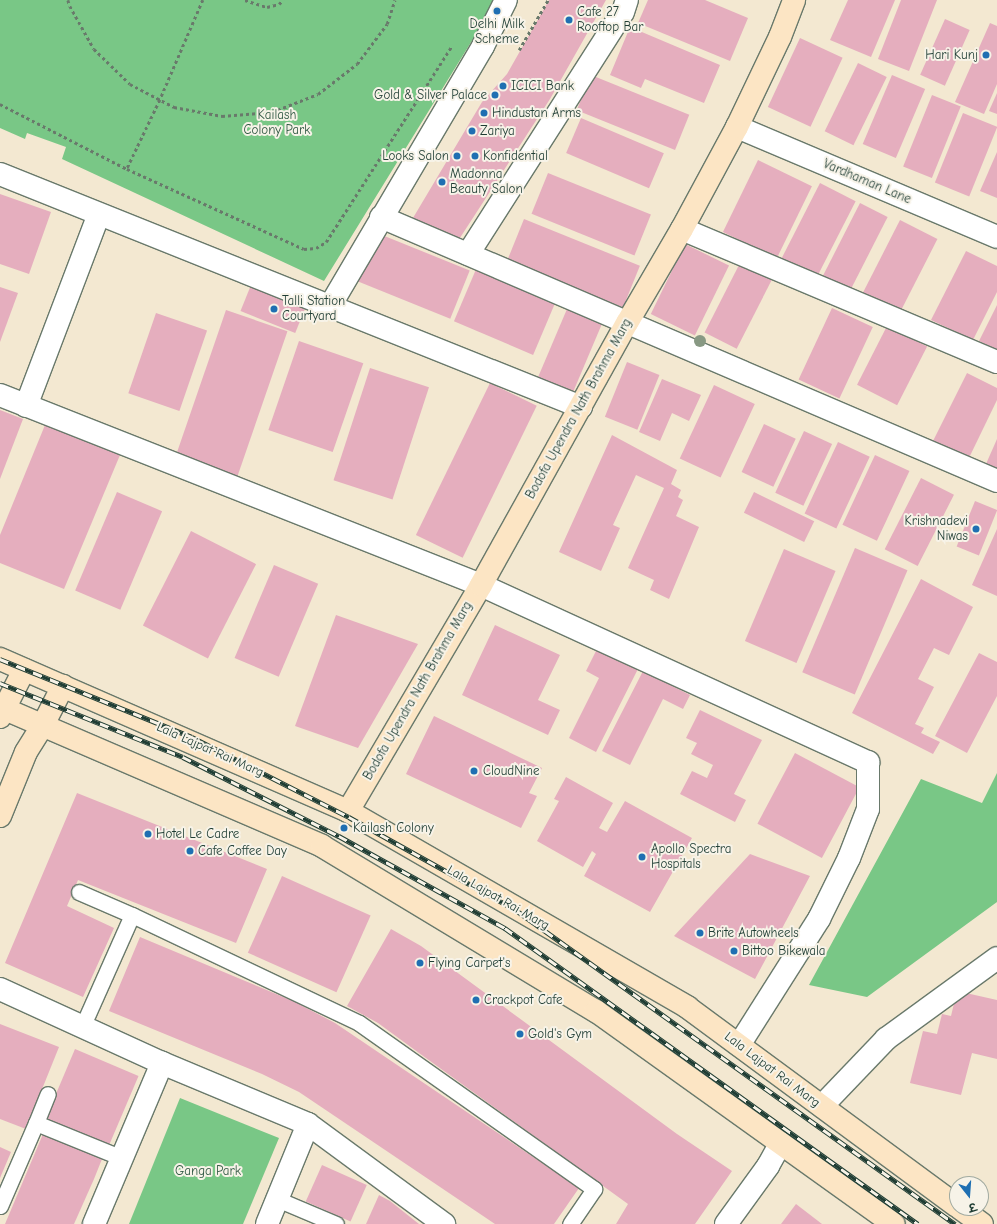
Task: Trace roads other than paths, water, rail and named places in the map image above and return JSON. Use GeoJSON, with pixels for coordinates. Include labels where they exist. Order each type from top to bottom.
{"type":"FeatureCollection","features":[{"type":"Feature","properties":{"kind":"main road","name":"Bodofa Upendra Nath Brahma Marg"},"geometry":{"type":"LineString","coordinates":[[348,811],[481,585],[627,323],[682,229],[737,127],[780,37],[794,0]]}},
{"type":"Feature","properties":{"kind":"main road","name":"Lala Lajpat Rai Marg"},"geometry":{"type":"LineString","coordinates":[[0,659],[348,811],[687,1007],[949,1200]]}},
{"type":"Feature","properties":{"kind":"main road"},"geometry":{"type":"LineString","coordinates":[[24,670],[1,711],[43,725],[322,846],[596,1010],[894,1224]]}},
{"type":"Feature","properties":{"kind":"main road"},"geometry":{"type":"LineString","coordinates":[[0,816],[26,752],[43,725],[62,686]]}},
{"type":"Feature","properties":{"kind":"main road"},"geometry":{"type":"LineString","coordinates":[[971,1216],[982,1224]]}},
{"type":"Feature","properties":{"kind":"street"},"geometry":{"type":"LineString","coordinates":[[330,306],[381,217],[484,46],[506,0]]}},
{"type":"Feature","properties":{"kind":"street"},"geometry":{"type":"LineString","coordinates":[[468,254],[623,12],[627,0]]}},
{"type":"Feature","properties":{"kind":"street","name":"Vardhaman Lane"},"geometry":{"type":"LineString","coordinates":[[737,127],[997,236]]}},
{"type":"Feature","properties":{"kind":"street"},"geometry":{"type":"LineString","coordinates":[[0,174],[581,407]]}},
{"type":"Feature","properties":{"kind":"street"},"geometry":{"type":"LineString","coordinates":[[26,406],[99,214]]}},
{"type":"Feature","properties":{"kind":"street"},"geometry":{"type":"LineString","coordinates":[[381,217],[997,481]]}},
{"type":"Feature","properties":{"kind":"street"},"geometry":{"type":"LineString","coordinates":[[682,229],[997,362]]}},
{"type":"Feature","properties":{"kind":"street"},"geometry":{"type":"LineString","coordinates":[[0,395],[481,585],[868,762],[868,809],[849,858],[819,919],[739,1045]]}},
{"type":"Feature","properties":{"kind":"street"},"geometry":{"type":"LineString","coordinates":[[822,1106],[886,1039],[997,958]]}},
{"type":"Feature","properties":{"kind":"street"},"geometry":{"type":"LineString","coordinates":[[0,989],[162,1063],[308,1124],[444,1224]]}},
{"type":"Feature","properties":{"kind":"street"},"geometry":{"type":"LineString","coordinates":[[94,1224],[162,1063]]}},
{"type":"Feature","properties":{"kind":"street"},"geometry":{"type":"LineString","coordinates":[[267,1224],[308,1124]]}},
{"type":"Feature","properties":{"kind":"street"},"geometry":{"type":"LineString","coordinates":[[726,1224],[768,1166],[781,1143]]}},
{"type":"Feature","properties":{"kind":"lane"},"geometry":{"type":"LineString","coordinates":[[79,892],[132,915],[358,1023],[378,1036],[594,1189],[570,1224]]}},
{"type":"Feature","properties":{"kind":"lane"},"geometry":{"type":"LineString","coordinates":[[83,1026],[132,915]]}},
{"type":"Feature","properties":{"kind":"lane"},"geometry":{"type":"LineString","coordinates":[[0,1206],[48,1094]]}},
{"type":"Feature","properties":{"kind":"lane"},"geometry":{"type":"LineString","coordinates":[[36,1123],[122,1158]]}},
{"type":"Feature","properties":{"kind":"lane"},"geometry":{"type":"LineString","coordinates":[[277,1199],[336,1224]]}},
{"type":"Feature","properties":{"kind":"railway"},"geometry":{"type":"LineString","coordinates":[[0,659],[192,737],[349,817],[516,910],[955,1224]]}},
{"type":"Feature","properties":{"kind":"railway"},"geometry":{"type":"LineString","coordinates":[[0,683],[183,757],[339,836],[505,928],[918,1224]]}},
{"type":"Feature","properties":{"kind":"place","name":"Delhi Milk Scheme"},"geometry":{"type":"Point","coordinates":[497,11]}},
{"type":"Feature","properties":{"kind":"place","name":"Cafe 27 Rooftop Bar"},"geometry":{"type":"Point","coordinates":[569,20]}},
{"type":"Feature","properties":{"kind":"place","name":"Hari Kunj"},"geometry":{"type":"Point","coordinates":[986,55]}},
{"type":"Feature","properties":{"kind":"place","name":"ICICI Bank"},"geometry":{"type":"Point","coordinates":[503,86]}},
{"type":"Feature","properties":{"kind":"place","name":"Gold & Silver Palace"},"geometry":{"type":"Point","coordinates":[495,95]}},
{"type":"Feature","properties":{"kind":"place","name":"Hindustan Arms"},"geometry":{"type":"Point","coordinates":[484,113]}},
{"type":"Feature","properties":{"kind":"place","name":"Zariya"},"geometry":{"type":"Point","coordinates":[472,131]}},
{"type":"Feature","properties":{"kind":"place","name":"Looks Salon"},"geometry":{"type":"Point","coordinates":[457,156]}},
{"type":"Feature","properties":{"kind":"place","name":"Konfidential"},"geometry":{"type":"Point","coordinates":[475,156]}},
{"type":"Feature","properties":{"kind":"place","name":"Madonna Beauty Salon"},"geometry":{"type":"Point","coordinates":[442,182]}},
{"type":"Feature","properties":{"kind":"place","name":"Talli Station Courtyard"},"geometry":{"type":"Point","coordinates":[274,309]}},
{"type":"Feature","properties":{"kind":"place","name":"Krishnadevi Niwas"},"geometry":{"type":"Point","coordinates":[976,529]}},
{"type":"Feature","properties":{"kind":"place","name":"CloudNine"},"geometry":{"type":"Point","coordinates":[474,771]}},
{"type":"Feature","properties":{"kind":"place","name":"Kailash Colony"},"geometry":{"type":"Point","coordinates":[344,828]}},
{"type":"Feature","properties":{"kind":"place","name":"Hotel Le Cadre"},"geometry":{"type":"Point","coordinates":[148,834]}},
{"type":"Feature","properties":{"kind":"place","name":"Cafe Coffee Day"},"geometry":{"type":"Point","coordinates":[190,851]}},
{"type":"Feature","properties":{"kind":"place","name":"Apollo Spectra Hospitals"},"geometry":{"type":"Point","coordinates":[642,857]}},
{"type":"Feature","properties":{"kind":"place","name":"Brite Autowheels"},"geometry":{"type":"Point","coordinates":[700,933]}},
{"type":"Feature","properties":{"kind":"place","name":"Bittoo Bikewala"},"geometry":{"type":"Point","coordinates":[734,951]}},
{"type":"Feature","properties":{"kind":"place","name":"Flying Carpet's"},"geometry":{"type":"Point","coordinates":[420,963]}},
{"type":"Feature","properties":{"kind":"place","name":"Crackpot Cafe"},"geometry":{"type":"Point","coordinates":[476,1000]}},
{"type":"Feature","properties":{"kind":"place","name":"Gold's Gym"},"geometry":{"type":"Point","coordinates":[520,1034]}},
{"type":"Feature","properties":{"kind":"park label","name":"Kailash Colony Park"},"geometry":{"type":"Point","coordinates":[277,124]}},
{"type":"Feature","properties":{"kind":"park label","name":"Ganga Park"},"geometry":{"type":"Point","coordinates":[208,1171]}}]}
